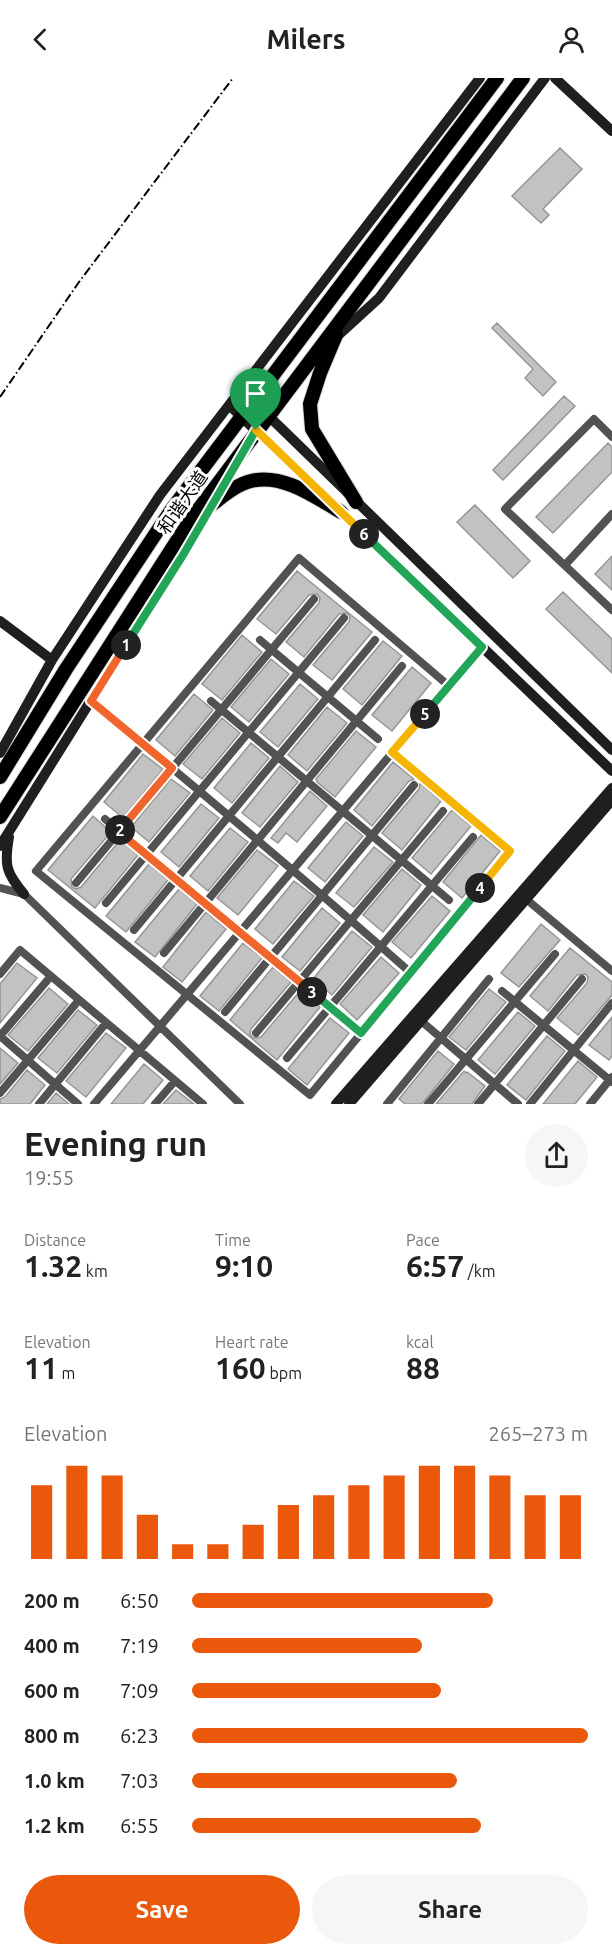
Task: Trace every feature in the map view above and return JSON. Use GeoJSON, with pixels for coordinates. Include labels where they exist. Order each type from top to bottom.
{"type":"FeatureCollection","features":[{"type":"Feature","properties":{"kind":"highway","name":"和谐大道"},"geometry":{"type":"LineString","coordinates":[[0,777],[66,669],[172,509],[497,78]]}},
{"type":"Feature","properties":{"kind":"highway","name":"和谐大道"},"geometry":{"type":"LineString","coordinates":[[0,817],[189,522],[523,78]]}},
{"type":"Feature","properties":{"kind":"highway"},"geometry":{"type":"LineString","coordinates":[[344,315],[310,404],[312,429],[356,502]]}},
{"type":"Feature","properties":{"kind":"highway"},"geometry":{"type":"LineString","coordinates":[[189,522],[232,490],[250,481],[270,480],[300,488],[341,512]]}},
{"type":"Feature","properties":{"kind":"street"},"geometry":{"type":"LineString","coordinates":[[0,753],[52,660],[160,495],[480,78]]}},
{"type":"Feature","properties":{"kind":"street"},"geometry":{"type":"LineString","coordinates":[[268,416],[335,338],[379,298],[545,78]]}},
{"type":"Feature","properties":{"kind":"street"},"geometry":{"type":"LineString","coordinates":[[555,78],[612,131]]}},
{"type":"Feature","properties":{"kind":"street"},"geometry":{"type":"LineString","coordinates":[[241,389],[612,750]]}},
{"type":"Feature","properties":{"kind":"street"},"geometry":{"type":"LineString","coordinates":[[229,405],[612,771]]}},
{"type":"Feature","properties":{"kind":"street"},"geometry":{"type":"LineString","coordinates":[[612,437],[594,419],[505,508],[612,610]]}},
{"type":"Feature","properties":{"kind":"street"},"geometry":{"type":"LineString","coordinates":[[0,846],[212,505],[256,430]]}},
{"type":"Feature","properties":{"kind":"street"},"geometry":{"type":"LineString","coordinates":[[565,565],[612,514]]}},
{"type":"Feature","properties":{"kind":"street"},"geometry":{"type":"LineString","coordinates":[[392,752],[510,851],[310,1095],[36,871],[299,558],[449,686]]}},
{"type":"Feature","properties":{"kind":"street"},"geometry":{"type":"LineString","coordinates":[[76,883],[314,599]]}},
{"type":"Feature","properties":{"kind":"street"},"geometry":{"type":"LineString","coordinates":[[106,903],[344,618]]}},
{"type":"Feature","properties":{"kind":"street"},"geometry":{"type":"LineString","coordinates":[[0,621],[52,660]]}},
{"type":"Feature","properties":{"kind":"street"},"geometry":{"type":"LineString","coordinates":[[260,640],[378,739]]}},
{"type":"Feature","properties":{"kind":"street"},"geometry":{"type":"LineString","coordinates":[[134,930],[375,640]]}},
{"type":"Feature","properties":{"kind":"street"},"geometry":{"type":"LineString","coordinates":[[94,1104],[292,868],[482,647]]}},
{"type":"Feature","properties":{"kind":"street"},"geometry":{"type":"LineString","coordinates":[[164,953],[402,666]]}},
{"type":"Feature","properties":{"kind":"street"},"geometry":{"type":"LineString","coordinates":[[91,701],[292,868],[411,973]]}},
{"type":"Feature","properties":{"kind":"street"},"geometry":{"type":"LineString","coordinates":[[211,701],[449,900]]}},
{"type":"Feature","properties":{"kind":"street"},"geometry":{"type":"LineString","coordinates":[[225,1011],[414,785]]}},
{"type":"Feature","properties":{"kind":"street"},"geometry":{"type":"LineString","coordinates":[[336,1104],[612,788]]}},
{"type":"Feature","properties":{"kind":"street"},"geometry":{"type":"LineString","coordinates":[[350,1104],[420,1020],[612,800]]}},
{"type":"Feature","properties":{"kind":"street"},"geometry":{"type":"LineString","coordinates":[[256,1033],[443,811]]}},
{"type":"Feature","properties":{"kind":"street"},"geometry":{"type":"LineString","coordinates":[[105,819],[361,1033]]}},
{"type":"Feature","properties":{"kind":"street"},"geometry":{"type":"LineString","coordinates":[[10,829],[5,855],[10,878],[240,1104]]}},
{"type":"Feature","properties":{"kind":"street"},"geometry":{"type":"LineString","coordinates":[[287,1058],[472,837]]}},
{"type":"Feature","properties":{"kind":"street"},"geometry":{"type":"LineString","coordinates":[[0,888],[24,894]]}},
{"type":"Feature","properties":{"kind":"street"},"geometry":{"type":"LineString","coordinates":[[526,899],[612,971]]}},
{"type":"Feature","properties":{"kind":"street"},"geometry":{"type":"LineString","coordinates":[[0,974],[20,950],[202,1104]]}},
{"type":"Feature","properties":{"kind":"street"},"geometry":{"type":"LineString","coordinates":[[428,1104],[555,954]]}},
{"type":"Feature","properties":{"kind":"street"},"geometry":{"type":"LineString","coordinates":[[51,976],[0,1036],[78,1104]]}},
{"type":"Feature","properties":{"kind":"street"},"geometry":{"type":"LineString","coordinates":[[387,1104],[489,979]]}},
{"type":"Feature","properties":{"kind":"street"},"geometry":{"type":"LineString","coordinates":[[478,1104],[582,979]]}},
{"type":"Feature","properties":{"kind":"street"},"geometry":{"type":"LineString","coordinates":[[502,991],[611,1080],[590,1104]]}},
{"type":"Feature","properties":{"kind":"street"},"geometry":{"type":"LineString","coordinates":[[0,1093],[79,1000]]}},
{"type":"Feature","properties":{"kind":"street"},"geometry":{"type":"LineString","coordinates":[[530,1104],[612,1003]]}},
{"type":"Feature","properties":{"kind":"street"},"geometry":{"type":"LineString","coordinates":[[420,1020],[518,1104]]}},
{"type":"Feature","properties":{"kind":"street"},"geometry":{"type":"LineString","coordinates":[[39,1104],[106,1023]]}},
{"type":"Feature","properties":{"kind":"street"},"geometry":{"type":"LineString","coordinates":[[155,1104],[175,1081]]}},
{"type":"Feature","properties":{"kind":"building"},"geometry":{"type":"Polygon","coordinates":[[[560,148],[582,169],[543,209],[549,215],[541,223],[512,196],[560,148]]]}},
{"type":"Feature","properties":{"kind":"building"},"geometry":{"type":"Polygon","coordinates":[[[497,323],[556,382],[543,396],[525,378],[533,369],[492,328],[497,323]]]}},
{"type":"Feature","properties":{"kind":"building"},"geometry":{"type":"Polygon","coordinates":[[[564,396],[575,406],[503,480],[493,470],[564,396]]]}},
{"type":"Feature","properties":{"kind":"building"},"geometry":{"type":"Polygon","coordinates":[[[608,443],[612,447],[612,472],[553,533],[536,517],[608,443]]]}},
{"type":"Feature","properties":{"kind":"building"},"geometry":{"type":"Polygon","coordinates":[[[475,505],[530,561],[513,578],[457,522],[475,505]]]}},
{"type":"Feature","properties":{"kind":"building"},"geometry":{"type":"Polygon","coordinates":[[[612,556],[612,590],[595,574],[612,556]]]}},
{"type":"Feature","properties":{"kind":"building"},"geometry":{"type":"Polygon","coordinates":[[[297,571],[372,632],[332,680],[313,665],[349,622],[350,617],[347,613],[339,614],[304,657],[286,642],[319,603],[320,598],[317,594],[309,595],[276,634],[257,619],[297,571]]]}},
{"type":"Feature","properties":{"kind":"building"},"geometry":{"type":"Polygon","coordinates":[[[563,592],[612,639],[612,673],[546,609],[563,592]]]}},
{"type":"Feature","properties":{"kind":"building"},"geometry":{"type":"Polygon","coordinates":[[[242,635],[262,652],[222,700],[202,684],[242,635]]]}},
{"type":"Feature","properties":{"kind":"building"},"geometry":{"type":"Polygon","coordinates":[[[383,641],[402,656],[362,705],[343,689],[383,641]]]}},
{"type":"Feature","properties":{"kind":"building"},"geometry":{"type":"Polygon","coordinates":[[[271,659],[289,674],[249,722],[231,707],[271,659]]]}},
{"type":"Feature","properties":{"kind":"building"},"geometry":{"type":"Polygon","coordinates":[[[412,667],[431,683],[392,731],[372,715],[412,667]]]}},
{"type":"Feature","properties":{"kind":"building"},"geometry":{"type":"Polygon","coordinates":[[[300,684],[318,699],[278,747],[260,732],[300,684]]]}},
{"type":"Feature","properties":{"kind":"building"},"geometry":{"type":"Polygon","coordinates":[[[194,694],[213,710],[175,756],[156,740],[194,694]]]}},
{"type":"Feature","properties":{"kind":"building"},"geometry":{"type":"Polygon","coordinates":[[[327,707],[347,723],[307,771],[288,755],[327,707]]]}},
{"type":"Feature","properties":{"kind":"building"},"geometry":{"type":"Polygon","coordinates":[[[222,718],[240,733],[202,779],[183,764],[222,718]]]}},
{"type":"Feature","properties":{"kind":"building"},"geometry":{"type":"Polygon","coordinates":[[[356,731],[376,747],[335,797],[316,779],[356,731]]]}},
{"type":"Feature","properties":{"kind":"building"},"geometry":{"type":"Polygon","coordinates":[[[251,743],[269,758],[232,803],[214,788],[251,743]]]}},
{"type":"Feature","properties":{"kind":"building"},"geometry":{"type":"Polygon","coordinates":[[[143,754],[163,769],[123,818],[104,802],[143,754]]]}},
{"type":"Feature","properties":{"kind":"building"},"geometry":{"type":"Polygon","coordinates":[[[393,762],[414,779],[409,781],[372,826],[354,810],[393,762]]]}},
{"type":"Feature","properties":{"kind":"building"},"geometry":{"type":"Polygon","coordinates":[[[280,766],[298,782],[260,827],[242,813],[280,766]]]}},
{"type":"Feature","properties":{"kind":"building"},"geometry":{"type":"Polygon","coordinates":[[[171,779],[190,793],[149,842],[131,827],[171,779]]]}},
{"type":"Feature","properties":{"kind":"building"},"geometry":{"type":"Polygon","coordinates":[[[420,783],[441,801],[402,850],[382,833],[419,789],[420,783]]]}},
{"type":"Feature","properties":{"kind":"building"},"geometry":{"type":"Polygon","coordinates":[[[310,791],[327,806],[297,842],[286,833],[278,843],[271,838],[310,791]]]}},
{"type":"Feature","properties":{"kind":"building"},"geometry":{"type":"Polygon","coordinates":[[[201,804],[219,818],[179,867],[161,852],[201,804]]]}},
{"type":"Feature","properties":{"kind":"building"},"geometry":{"type":"Polygon","coordinates":[[[452,810],[471,826],[431,874],[412,858],[452,810]]]}},
{"type":"Feature","properties":{"kind":"building"},"geometry":{"type":"Polygon","coordinates":[[[93,816],[111,832],[71,879],[72,887],[76,889],[81,887],[120,840],[138,855],[95,908],[48,870],[93,816]]]}},
{"type":"Feature","properties":{"kind":"building"},"geometry":{"type":"Polygon","coordinates":[[[346,822],[363,836],[325,882],[308,868],[346,822]]]}},
{"type":"Feature","properties":{"kind":"building"},"geometry":{"type":"Polygon","coordinates":[[[230,828],[248,842],[208,891],[190,876],[230,828]]]}},
{"type":"Feature","properties":{"kind":"building"},"geometry":{"type":"Polygon","coordinates":[[[481,835],[500,851],[462,898],[443,882],[481,835]]]}},
{"type":"Feature","properties":{"kind":"building"},"geometry":{"type":"Polygon","coordinates":[[[374,847],[393,862],[354,907],[336,893],[374,847]]]}},
{"type":"Feature","properties":{"kind":"building"},"geometry":{"type":"Polygon","coordinates":[[[257,850],[278,866],[238,915],[217,898],[257,850]]]}},
{"type":"Feature","properties":{"kind":"building"},"geometry":{"type":"Polygon","coordinates":[[[149,864],[168,880],[126,932],[106,916],[149,864]]]}},
{"type":"Feature","properties":{"kind":"building"},"geometry":{"type":"Polygon","coordinates":[[[402,869],[421,885],[383,932],[363,915],[402,869]]]}},
{"type":"Feature","properties":{"kind":"building"},"geometry":{"type":"Polygon","coordinates":[[[294,881],[314,896],[273,944],[255,929],[294,881]]]}},
{"type":"Feature","properties":{"kind":"building"},"geometry":{"type":"Polygon","coordinates":[[[179,889],[197,904],[155,957],[135,942],[179,889]]]}},
{"type":"Feature","properties":{"kind":"building"},"geometry":{"type":"Polygon","coordinates":[[[432,896],[450,911],[411,958],[392,942],[432,896]]]}},
{"type":"Feature","properties":{"kind":"building"},"geometry":{"type":"Polygon","coordinates":[[[322,908],[340,923],[300,971],[282,957],[322,908]]]}},
{"type":"Feature","properties":{"kind":"building"},"geometry":{"type":"Polygon","coordinates":[[[206,912],[226,929],[182,982],[163,967],[206,912]]]}},
{"type":"Feature","properties":{"kind":"building"},"geometry":{"type":"Polygon","coordinates":[[[541,924],[560,940],[519,987],[501,973],[541,924]]]}},
{"type":"Feature","properties":{"kind":"building"},"geometry":{"type":"Polygon","coordinates":[[[352,931],[372,947],[332,995],[313,979],[352,931]]]}},
{"type":"Feature","properties":{"kind":"building"},"geometry":{"type":"Polygon","coordinates":[[[243,943],[262,958],[219,1011],[200,996],[243,943]]]}},
{"type":"Feature","properties":{"kind":"building"},"geometry":{"type":"Polygon","coordinates":[[[570,948],[612,982],[612,995],[578,1035],[557,1018],[587,983],[588,977],[585,974],[577,975],[548,1011],[530,996],[570,948]]]}},
{"type":"Feature","properties":{"kind":"building"},"geometry":{"type":"Polygon","coordinates":[[[381,957],[399,973],[357,1020],[340,1004],[381,957]]]}},
{"type":"Feature","properties":{"kind":"building"},"geometry":{"type":"Polygon","coordinates":[[[17,963],[37,978],[0,1023],[0,984],[17,963]]]}},
{"type":"Feature","properties":{"kind":"building"},"geometry":{"type":"Polygon","coordinates":[[[273,967],[291,982],[251,1029],[250,1034],[253,1038],[261,1037],[300,991],[320,1007],[277,1060],[230,1020],[273,967]]]}},
{"type":"Feature","properties":{"kind":"building"},"geometry":{"type":"Polygon","coordinates":[[[49,988],[68,1004],[28,1051],[8,1035],[49,988]]]}},
{"type":"Feature","properties":{"kind":"building"},"geometry":{"type":"Polygon","coordinates":[[[489,989],[506,1002],[466,1050],[449,1037],[489,989]]]}},
{"type":"Feature","properties":{"kind":"building"},"geometry":{"type":"Polygon","coordinates":[[[78,1010],[97,1025],[57,1073],[38,1058],[78,1010]]]}},
{"type":"Feature","properties":{"kind":"building"},"geometry":{"type":"Polygon","coordinates":[[[518,1012],[535,1026],[495,1074],[478,1060],[518,1012]]]}},
{"type":"Feature","properties":{"kind":"building"},"geometry":{"type":"Polygon","coordinates":[[[612,1017],[612,1056],[609,1060],[589,1045],[612,1017]]]}},
{"type":"Feature","properties":{"kind":"building"},"geometry":{"type":"Polygon","coordinates":[[[330,1018],[349,1033],[307,1085],[288,1069],[330,1018]]]}},
{"type":"Feature","properties":{"kind":"building"},"geometry":{"type":"Polygon","coordinates":[[[106,1033],[126,1048],[86,1097],[66,1081],[106,1033]]]}},
{"type":"Feature","properties":{"kind":"building"},"geometry":{"type":"Polygon","coordinates":[[[547,1036],[565,1051],[526,1100],[507,1085],[547,1036]]]}},
{"type":"Feature","properties":{"kind":"building"},"geometry":{"type":"Polygon","coordinates":[[[0,1048],[18,1063],[0,1084],[0,1048]]]}},
{"type":"Feature","properties":{"kind":"building"},"geometry":{"type":"Polygon","coordinates":[[[438,1051],[454,1064],[422,1104],[405,1104],[399,1099],[438,1051]]]}},
{"type":"Feature","properties":{"kind":"building"},"geometry":{"type":"Polygon","coordinates":[[[578,1061],[597,1077],[575,1104],[543,1104],[578,1061]]]}},
{"type":"Feature","properties":{"kind":"building"},"geometry":{"type":"Polygon","coordinates":[[[144,1064],[163,1080],[143,1104],[111,1104],[144,1064]]]}},
{"type":"Feature","properties":{"kind":"building"},"geometry":{"type":"Polygon","coordinates":[[[27,1070],[45,1085],[30,1104],[0,1104],[0,1099],[5,1097],[27,1070]]]}},
{"type":"Feature","properties":{"kind":"building"},"geometry":{"type":"Polygon","coordinates":[[[464,1071],[485,1086],[472,1104],[436,1104],[464,1071]]]}},
{"type":"Feature","properties":{"kind":"building"},"geometry":{"type":"Polygon","coordinates":[[[176,1090],[194,1104],[163,1104],[176,1090]]]}},
{"type":"Feature","properties":{"kind":"building"},"geometry":{"type":"Polygon","coordinates":[[[56,1093],[69,1104],[47,1104],[56,1093]]]}},
{"type":"Feature","properties":{"kind":"railway"},"geometry":{"type":"LineString","coordinates":[[0,397],[79,282],[233,78]]}},
{"type":"Feature","properties":{"kind":"route"},"geometry":{"type":"LineString","coordinates":[[256,430],[482,647],[392,752],[510,851],[361,1033],[119,832],[172,768],[91,701],[183,555],[256,430]]}}]}
